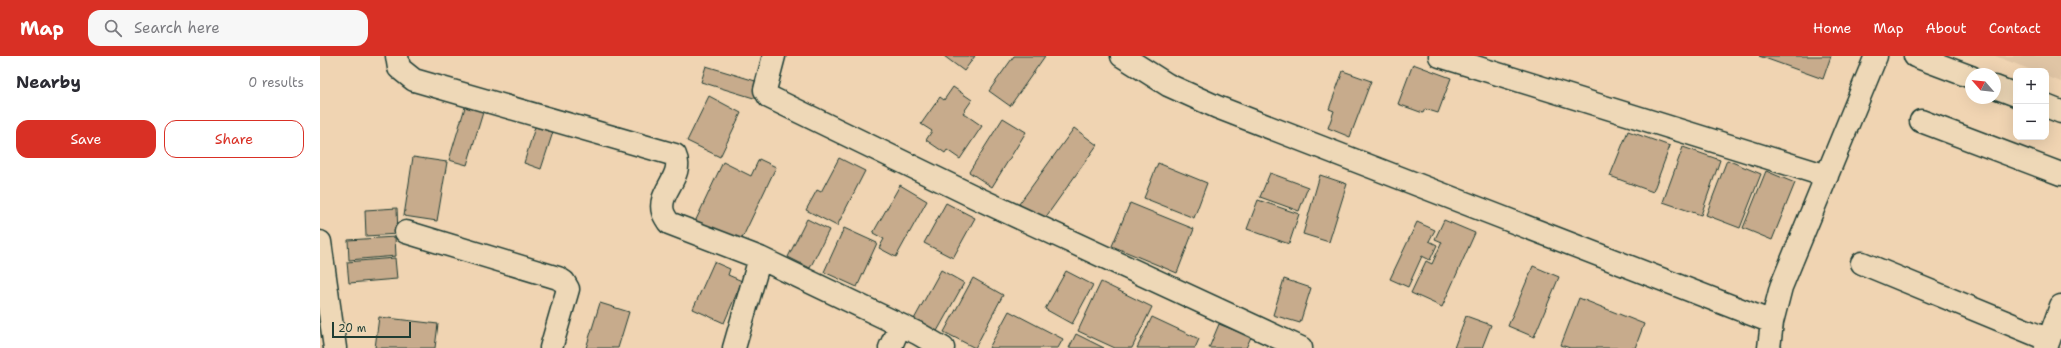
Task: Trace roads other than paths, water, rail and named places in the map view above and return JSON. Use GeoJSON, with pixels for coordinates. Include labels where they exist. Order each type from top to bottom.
{"type":"FeatureCollection","features":[{"type":"Feature","properties":{"kind":"street"},"geometry":{"type":"LineString","coordinates":[[398,56],[399,68],[414,80],[675,156],[679,163],[678,170],[664,200],[662,211],[669,223],[760,258],[900,325],[942,348]]}},
{"type":"Feature","properties":{"kind":"street"},"geometry":{"type":"LineString","coordinates":[[774,56],[765,90],[769,97],[979,199],[1301,348]]}},
{"type":"Feature","properties":{"kind":"street"},"geometry":{"type":"LineString","coordinates":[[1122,56],[1168,86],[1217,107],[1772,322]]}},
{"type":"Feature","properties":{"kind":"street"},"geometry":{"type":"LineString","coordinates":[[1440,56],[1478,61],[1827,176]]}},
{"type":"Feature","properties":{"kind":"street"},"geometry":{"type":"LineString","coordinates":[[1769,348],[1772,322],[1781,287],[1876,56]]}},
{"type":"Feature","properties":{"kind":"street"},"geometry":{"type":"LineString","coordinates":[[1915,56],[1965,75]]}},
{"type":"Feature","properties":{"kind":"street"},"geometry":{"type":"LineString","coordinates":[[2001,89],[2013,94]]}},
{"type":"Feature","properties":{"kind":"street"},"geometry":{"type":"LineString","coordinates":[[2049,107],[2061,112]]}},
{"type":"Feature","properties":{"kind":"street"},"geometry":{"type":"LineString","coordinates":[[1921,121],[2061,174]]}},
{"type":"Feature","properties":{"kind":"street"},"geometry":{"type":"LineString","coordinates":[[406,232],[558,278],[564,282],[568,289],[551,348]]}},
{"type":"Feature","properties":{"kind":"street"},"geometry":{"type":"LineString","coordinates":[[320,242],[335,348]]}},
{"type":"Feature","properties":{"kind":"street"},"geometry":{"type":"LineString","coordinates":[[734,348],[760,258]]}},
{"type":"Feature","properties":{"kind":"street"},"geometry":{"type":"LineString","coordinates":[[1862,263],[2047,344],[2061,306]]}},
{"type":"Feature","properties":{"kind":"street"},"geometry":{"type":"LineString","coordinates":[[890,348],[900,325]]}}]}
